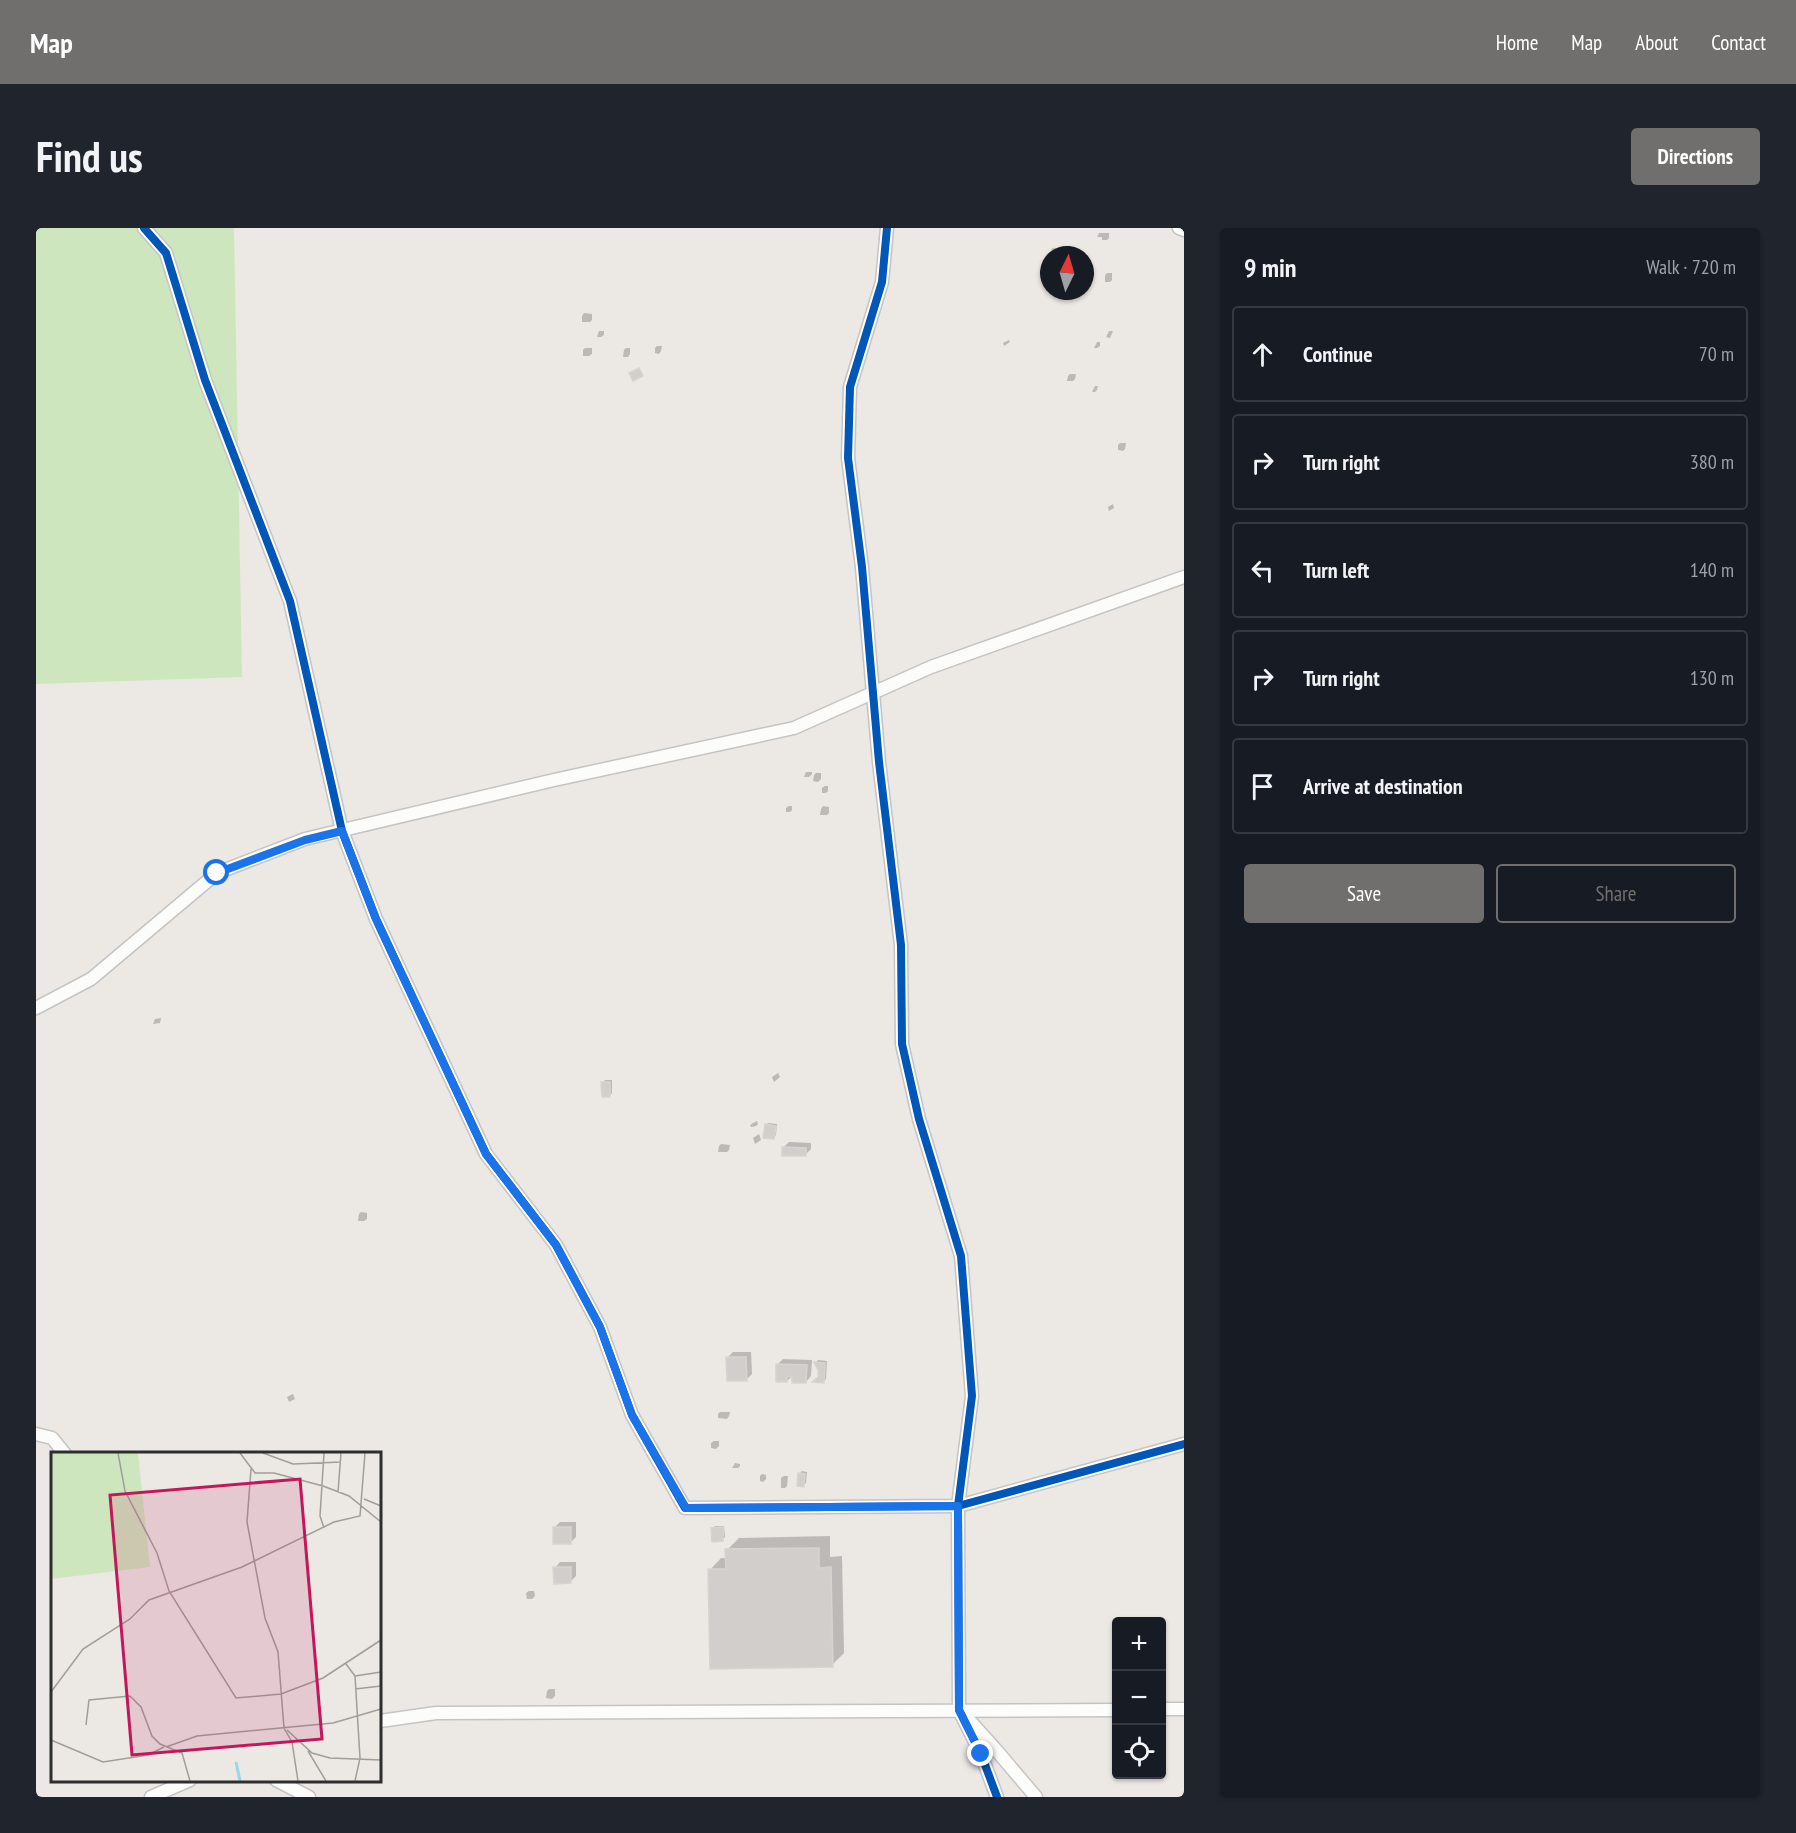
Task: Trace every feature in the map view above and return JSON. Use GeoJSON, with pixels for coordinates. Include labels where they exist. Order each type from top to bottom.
{"type":"FeatureCollection","features":[{"type":"Feature","properties":{"kind":"street"},"geometry":{"type":"LineString","coordinates":[[144,228],[166,253],[205,380],[290,601],[342,831],[376,919],[486,1154],[556,1245],[600,1327],[632,1415],[686,1508],[958,1506],[1184,1444]]}},
{"type":"Feature","properties":{"kind":"street"},"geometry":{"type":"LineString","coordinates":[[887,228],[882,282],[850,387],[848,458],[862,567],[879,762],[901,945],[902,1044],[918,1119],[961,1256],[972,1396],[958,1506],[959,1710],[981,1754],[996,1797]]}},
{"type":"Feature","properties":{"kind":"street"},"geometry":{"type":"LineString","coordinates":[[1179,228],[1184,230]]}},
{"type":"Feature","properties":{"kind":"street"},"geometry":{"type":"LineString","coordinates":[[36,1008],[91,978],[217,873],[305,840],[554,780],[794,728],[930,667],[1184,577]]}},
{"type":"Feature","properties":{"kind":"street"},"geometry":{"type":"LineString","coordinates":[[36,1434],[52,1438],[63,1452]]}},
{"type":"Feature","properties":{"kind":"street"},"geometry":{"type":"LineString","coordinates":[[1166,1709],[1184,1709]]}},
{"type":"Feature","properties":{"kind":"street"},"geometry":{"type":"LineString","coordinates":[[959,1710],[1036,1797]]}},
{"type":"Feature","properties":{"kind":"street"},"geometry":{"type":"LineString","coordinates":[[381,1721],[436,1713],[1112,1710]]}},
{"type":"Feature","properties":{"kind":"street"},"geometry":{"type":"LineString","coordinates":[[151,1797],[185,1782]]}},
{"type":"Feature","properties":{"kind":"street"},"geometry":{"type":"LineString","coordinates":[[280,1782],[309,1797]]}},
{"type":"Feature","properties":{"kind":"green space"},"geometry":{"type":"Polygon","coordinates":[[[36,228],[234,228],[242,677],[36,684],[36,228]]]}},
{"type":"Feature","properties":{"kind":"building"},"geometry":{"type":"Polygon","coordinates":[[[639,368],[643,376],[633,381],[629,373],[639,368]]]}},
{"type":"Feature","properties":{"kind":"building"},"geometry":{"type":"Polygon","coordinates":[[[601,1082],[610,1082],[610,1097],[602,1097],[601,1082]]]}},
{"type":"Feature","properties":{"kind":"building"},"geometry":{"type":"Polygon","coordinates":[[[765,1124],[776,1126],[774,1139],[763,1138],[765,1124]]]}},
{"type":"Feature","properties":{"kind":"building"},"geometry":{"type":"Polygon","coordinates":[[[782,1147],[806,1148],[806,1156],[782,1156],[782,1147]]]}},
{"type":"Feature","properties":{"kind":"building"},"geometry":{"type":"Polygon","coordinates":[[[726,1357],[746,1357],[747,1381],[727,1381],[726,1357]]]}},
{"type":"Feature","properties":{"kind":"building"},"geometry":{"type":"Polygon","coordinates":[[[814,1362],[825,1363],[824,1383],[812,1382],[818,1377],[818,1370],[814,1362]]]}},
{"type":"Feature","properties":{"kind":"building"},"geometry":{"type":"Polygon","coordinates":[[[776,1364],[807,1365],[806,1383],[792,1383],[792,1377],[787,1376],[787,1382],[776,1382],[776,1364]]]}},
{"type":"Feature","properties":{"kind":"building"},"geometry":{"type":"Polygon","coordinates":[[[798,1473],[805,1474],[804,1487],[797,1486],[798,1473]]]}},
{"type":"Feature","properties":{"kind":"building"},"geometry":{"type":"Polygon","coordinates":[[[553,1527],[571,1527],[571,1544],[553,1544],[553,1527]]]}},
{"type":"Feature","properties":{"kind":"building"},"geometry":{"type":"Polygon","coordinates":[[[723,1527],[723,1541],[712,1542],[711,1528],[723,1527]]]}},
{"type":"Feature","properties":{"kind":"building"},"geometry":{"type":"Polygon","coordinates":[[[819,1548],[819,1568],[831,1567],[833,1667],[710,1669],[708,1569],[726,1569],[725,1549],[819,1548]]]}},
{"type":"Feature","properties":{"kind":"building"},"geometry":{"type":"Polygon","coordinates":[[[553,1567],[571,1567],[571,1583],[554,1584],[553,1567]]]}},
{"type":"Feature","properties":{"kind":"cycle path"},"geometry":{"type":"LineString","coordinates":[[144,228],[166,253],[205,380],[290,601],[342,831],[376,919],[486,1154],[556,1245],[600,1327],[632,1415],[685,1508],[958,1506],[1184,1444]]}},
{"type":"Feature","properties":{"kind":"cycle path"},"geometry":{"type":"LineString","coordinates":[[887,228],[882,282],[850,387],[848,458],[862,567],[879,762],[901,945],[902,1044],[919,1119],[961,1256],[972,1396],[958,1506],[959,1710],[981,1754],[997,1797]]}},
{"type":"Feature","properties":{"kind":"route"},"geometry":{"type":"LineString","coordinates":[[217,873],[305,840],[342,831],[376,919],[486,1154],[556,1245],[600,1327],[632,1415],[686,1508],[958,1506],[959,1710],[981,1754]]}}]}
